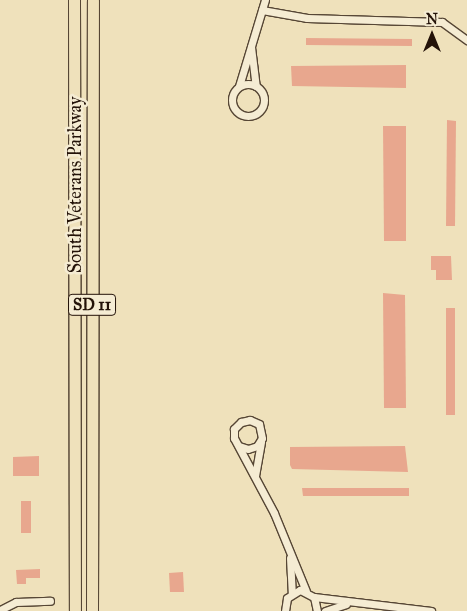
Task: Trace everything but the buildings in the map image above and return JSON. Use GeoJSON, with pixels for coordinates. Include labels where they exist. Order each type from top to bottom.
{"type":"FeatureCollection","features":[{"type":"Feature","properties":{"kind":"highway","name":"South Veterans Parkway"},"geometry":{"type":"LineString","coordinates":[[74,0],[74,611]]}},
{"type":"Feature","properties":{"kind":"highway","name":"South Veterans Parkway"},"geometry":{"type":"LineString","coordinates":[[92,611],[93,0]]}},
{"type":"Feature","properties":{"kind":"street"},"geometry":{"type":"LineString","coordinates":[[251,47],[256,86],[263,102],[258,112],[248,115],[238,113],[232,105],[232,94],[239,86],[265,0]]}},
{"type":"Feature","properties":{"kind":"street"},"geometry":{"type":"LineString","coordinates":[[262,10],[307,18],[442,22],[467,40]]}},
{"type":"Feature","properties":{"kind":"street"},"geometry":{"type":"LineString","coordinates":[[239,86],[256,86]]}},
{"type":"Feature","properties":{"kind":"street"},"geometry":{"type":"LineString","coordinates":[[255,476],[262,428],[255,421],[245,420],[237,425],[233,433],[255,476],[306,591],[314,597],[349,603],[431,611]]}},
{"type":"Feature","properties":{"kind":"street"},"geometry":{"type":"LineString","coordinates":[[239,446],[253,448],[261,442]]}},
{"type":"Feature","properties":{"kind":"street"},"geometry":{"type":"LineString","coordinates":[[285,611],[285,603],[292,593],[290,555]]}},
{"type":"Feature","properties":{"kind":"street"},"geometry":{"type":"LineString","coordinates":[[292,593],[306,591]]}},
{"type":"Feature","properties":{"kind":"street"},"geometry":{"type":"LineString","coordinates":[[314,597],[317,611]]}},
{"type":"Feature","properties":{"kind":"street"},"geometry":{"type":"LineString","coordinates":[[0,610],[16,602],[50,602]]}},
{"type":"Feature","properties":{"kind":"street"},"geometry":{"type":"LineString","coordinates":[[325,611],[349,603]]}}]}
